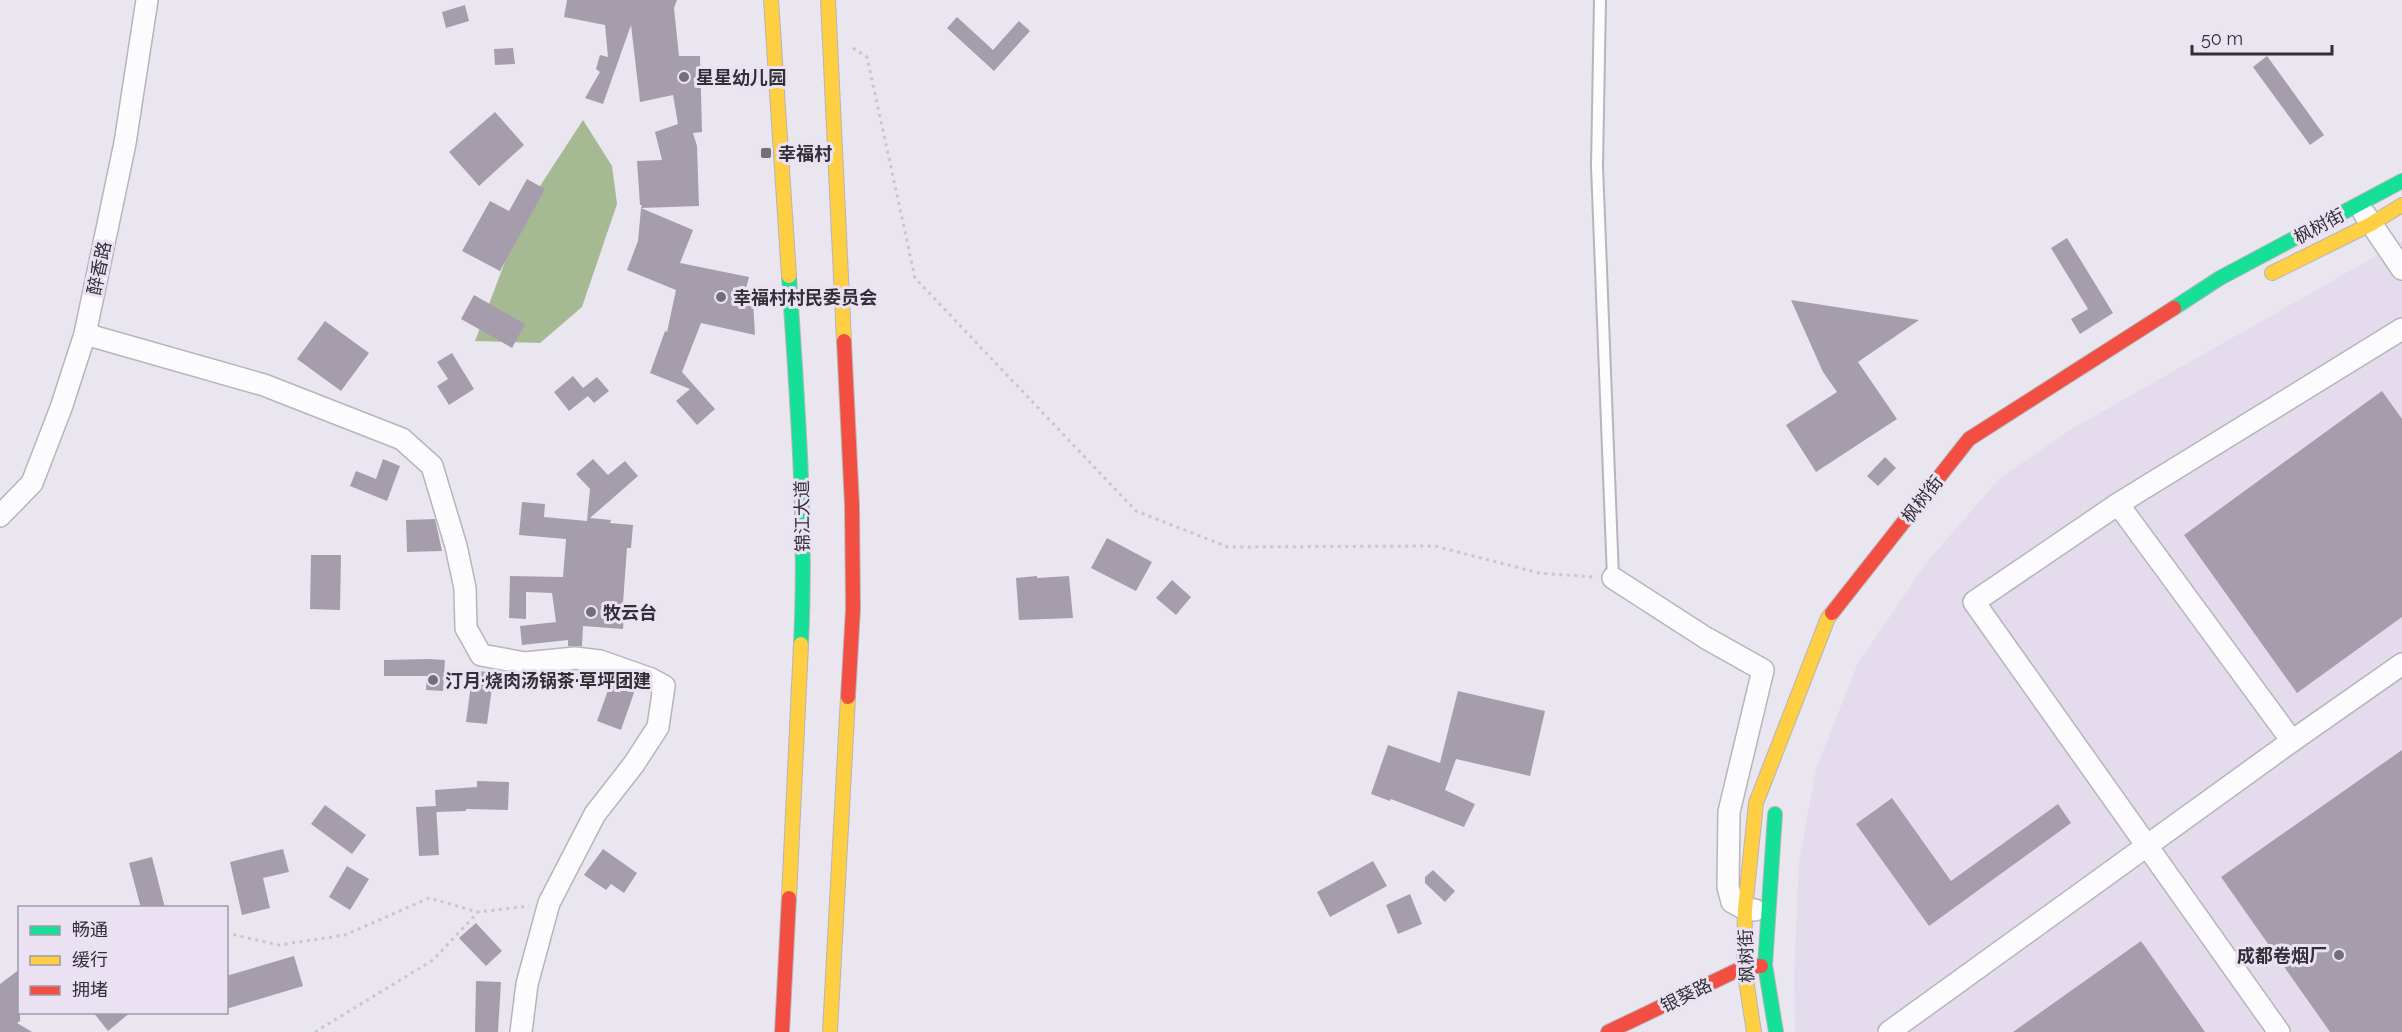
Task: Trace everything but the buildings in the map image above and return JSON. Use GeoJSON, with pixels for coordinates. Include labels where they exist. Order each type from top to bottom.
{"type":"FeatureCollection","features":[{"type":"Feature","properties":{"kind":"main road","name":"锦江大道"},"geometry":{"type":"LineString","coordinates":[[771,0],[800,449],[804,582],[782,1032]]}},
{"type":"Feature","properties":{"kind":"main road"},"geometry":{"type":"LineString","coordinates":[[828,0],[851,493],[853,609],[830,1032]]}},
{"type":"Feature","properties":{"kind":"main road","name":"枫树街"},"geometry":{"type":"LineString","coordinates":[[1754,1032],[1744,967],[1745,909],[1756,803],[1828,618],[1969,439],[2220,278],[2402,181]]}},
{"type":"Feature","properties":{"kind":"main road","name":"枫树街"},"geometry":{"type":"LineString","coordinates":[[2260,280],[2371,224],[2402,205]]}},
{"type":"Feature","properties":{"kind":"main road","name":"枫树街"},"geometry":{"type":"LineString","coordinates":[[1776,1032],[1765,965],[1775,811],[1779,801]]}},
{"type":"Feature","properties":{"kind":"main road","name":"银葵路"},"geometry":{"type":"LineString","coordinates":[[1608,1032],[1744,967],[1765,965]]}},
{"type":"Feature","properties":{"kind":"street","name":"醉香路"},"geometry":{"type":"LineString","coordinates":[[0,516],[32,483],[61,408],[85,334],[125,143],[147,0]]}},
{"type":"Feature","properties":{"kind":"street"},"geometry":{"type":"LineString","coordinates":[[2359,205],[2402,269]]}},
{"type":"Feature","properties":{"kind":"street"},"geometry":{"type":"LineString","coordinates":[[2279,1032],[1974,602],[2118,504],[2402,328]]}},
{"type":"Feature","properties":{"kind":"street"},"geometry":{"type":"LineString","coordinates":[[85,334],[264,385],[402,439],[432,466],[456,546],[465,588],[466,628],[481,655],[525,663],[575,658],[600,661],[664,686],[657,727],[634,764],[595,814],[549,903],[527,984],[521,1032]]}},
{"type":"Feature","properties":{"kind":"street"},"geometry":{"type":"LineString","coordinates":[[2118,504],[2292,741]]}},
{"type":"Feature","properties":{"kind":"street"},"geometry":{"type":"LineString","coordinates":[[1613,578],[1706,638],[1763,670],[1729,812],[1728,887],[1732,902],[1745,909],[1767,912]]}},
{"type":"Feature","properties":{"kind":"street"},"geometry":{"type":"LineString","coordinates":[[1889,1032],[2402,664]]}},
{"type":"Feature","properties":{"kind":"lane"},"geometry":{"type":"LineString","coordinates":[[1600,0],[1597,166],[1613,578]]}},
{"type":"Feature","properties":{"kind":"path"},"geometry":{"type":"LineString","coordinates":[[830,32],[867,57],[915,278],[1136,511],[1228,547],[1435,546],[1539,573],[1613,578]]}},
{"type":"Feature","properties":{"kind":"path"},"geometry":{"type":"LineString","coordinates":[[228,933],[279,945],[345,935],[429,898],[478,912],[549,903]]}},
{"type":"Feature","properties":{"kind":"path"},"geometry":{"type":"LineString","coordinates":[[315,1032],[433,960],[478,912]]}},
{"type":"Feature","properties":{"kind":"shaded area"},"geometry":{"type":"Polygon","coordinates":[[[583,120],[612,166],[617,204],[582,307],[540,343],[475,341],[525,209],[583,120]]]}},
{"type":"Feature","properties":{"kind":"shaded area","name":"成都卷烟厂"},"geometry":{"type":"Polygon","coordinates":[[[2402,241],[2402,1032],[1795,1032],[1794,974],[1799,861],[1816,769],[1857,665],[1926,563],[1999,479],[2070,430],[2402,241]]]}},
{"type":"Feature","properties":{"kind":"traffic: fast"},"geometry":{"type":"LineString","coordinates":[[2174,308],[2220,278],[2402,181]]}},
{"type":"Feature","properties":{"kind":"traffic: fast"},"geometry":{"type":"LineString","coordinates":[[789,276],[802,506],[801,644]]}},
{"type":"Feature","properties":{"kind":"traffic: fast"},"geometry":{"type":"LineString","coordinates":[[1775,814],[1765,965],[1776,1032]]}},
{"type":"Feature","properties":{"kind":"traffic: slow"},"geometry":{"type":"LineString","coordinates":[[771,0],[789,276]]}},
{"type":"Feature","properties":{"kind":"traffic: slow"},"geometry":{"type":"LineString","coordinates":[[828,0],[844,341]]}},
{"type":"Feature","properties":{"kind":"traffic: slow"},"geometry":{"type":"LineString","coordinates":[[2272,273],[2371,224],[2402,205]]}},
{"type":"Feature","properties":{"kind":"traffic: slow"},"geometry":{"type":"LineString","coordinates":[[1754,1032],[1744,967],[1745,909],[1756,803],[1828,618],[1832,613]]}},
{"type":"Feature","properties":{"kind":"traffic: slow"},"geometry":{"type":"LineString","coordinates":[[789,898],[801,644]]}},
{"type":"Feature","properties":{"kind":"traffic: slow"},"geometry":{"type":"LineString","coordinates":[[830,1032],[848,697]]}},
{"type":"Feature","properties":{"kind":"traffic: jam"},"geometry":{"type":"LineString","coordinates":[[1832,613],[1969,439],[2174,308]]}},
{"type":"Feature","properties":{"kind":"traffic: jam"},"geometry":{"type":"LineString","coordinates":[[844,341],[852,505],[853,609],[848,697]]}},
{"type":"Feature","properties":{"kind":"traffic: jam"},"geometry":{"type":"LineString","coordinates":[[782,1032],[789,898]]}},
{"type":"Feature","properties":{"kind":"traffic: jam"},"geometry":{"type":"LineString","coordinates":[[1608,1032],[1744,967],[1761,966]]}},
{"type":"Feature","properties":{"kind":"place","name":"星星幼儿园"},"geometry":{"type":"Point","coordinates":[684,77]}},
{"type":"Feature","properties":{"kind":"place","name":"幸福村"},"geometry":{"type":"Point","coordinates":[766,153]}},
{"type":"Feature","properties":{"kind":"place","name":"幸福村村民委员会"},"geometry":{"type":"Point","coordinates":[721,297]}},
{"type":"Feature","properties":{"kind":"place","name":"牧云台"},"geometry":{"type":"Point","coordinates":[591,612]}},
{"type":"Feature","properties":{"kind":"place","name":"汀月·烧肉汤锅茶·草坪团建"},"geometry":{"type":"Point","coordinates":[433,680]}},
{"type":"Feature","properties":{"kind":"place","name":"成都卷烟厂"},"geometry":{"type":"Point","coordinates":[2339,955]}}]}
